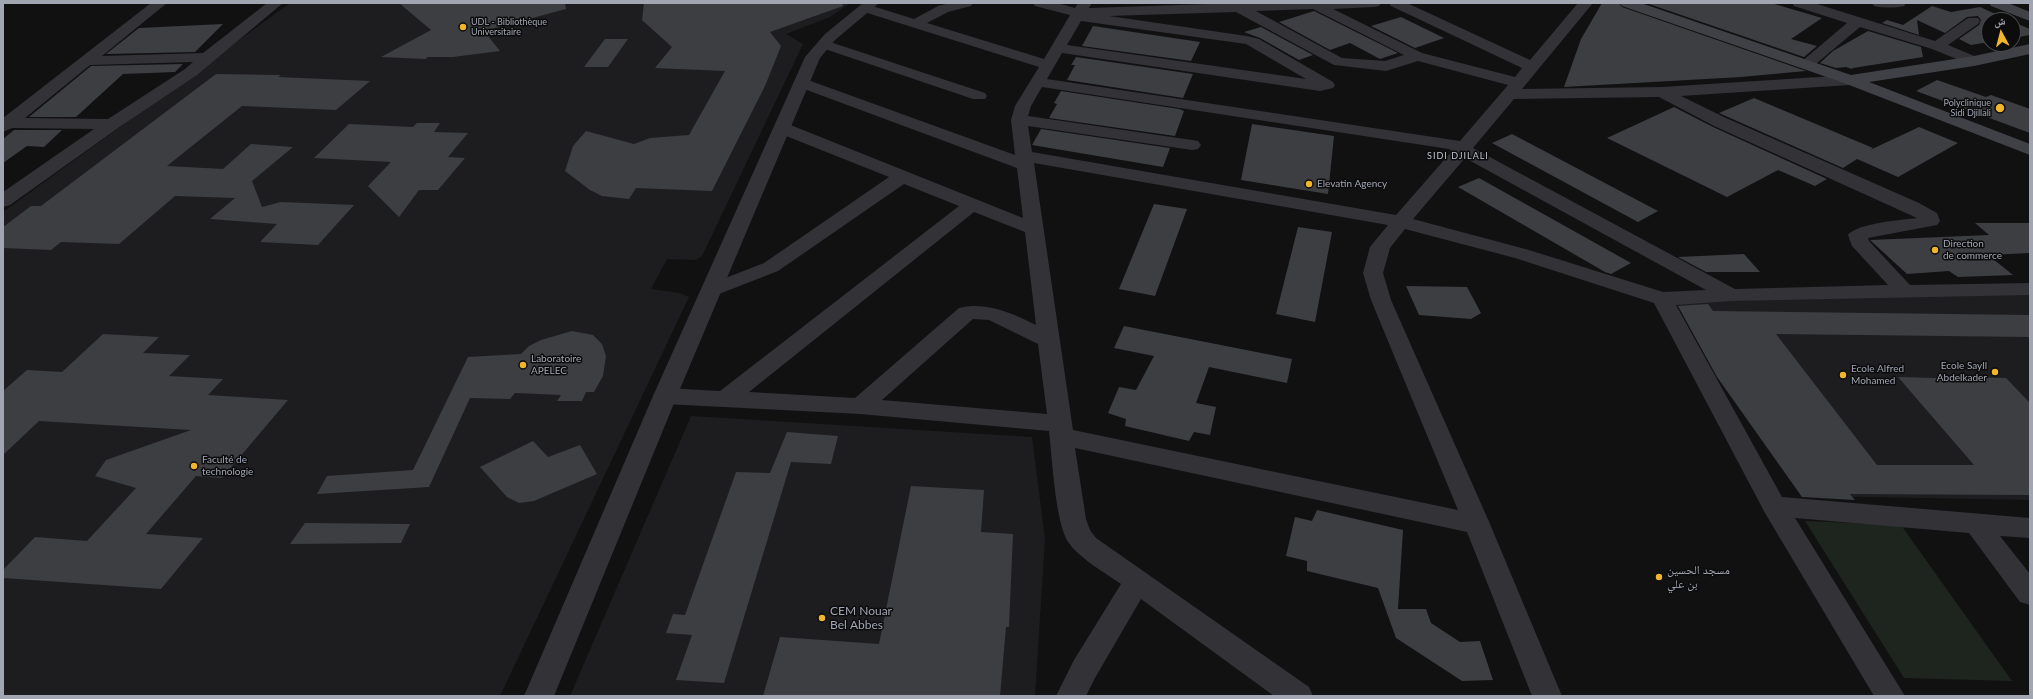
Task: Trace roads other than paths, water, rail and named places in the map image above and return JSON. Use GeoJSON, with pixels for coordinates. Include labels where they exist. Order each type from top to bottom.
{"type":"FeatureCollection","features":[{"type":"Feature","properties":{"kind":"main road"},"geometry":{"type":"LineString","coordinates":[[1627,3],[1850,80],[2030,150]]}},
{"type":"Feature","properties":{"kind":"main road"},"geometry":{"type":"LineString","coordinates":[[1996,3],[2030,17]]}},
{"type":"Feature","properties":{"kind":"main road"},"geometry":{"type":"LineString","coordinates":[[2015,3],[2030,9]]}},
{"type":"Feature","properties":{"kind":"main road"},"geometry":{"type":"LineString","coordinates":[[1850,80],[1974,61],[2030,49]]}},
{"type":"Feature","properties":{"kind":"street"},"geometry":{"type":"LineString","coordinates":[[5,125],[160,3]]}},
{"type":"Feature","properties":{"kind":"street"},"geometry":{"type":"LineString","coordinates":[[3,201],[112,124],[191,72],[207,57],[276,3]]}},
{"type":"Feature","properties":{"kind":"street"},"geometry":{"type":"LineString","coordinates":[[915,24],[944,9],[966,3]]}},
{"type":"Feature","properties":{"kind":"street"},"geometry":{"type":"LineString","coordinates":[[1040,3],[1254,42],[1327,85],[1320,86],[1049,65]]}},
{"type":"Feature","properties":{"kind":"street"},"geometry":{"type":"LineString","coordinates":[[1080,11],[1374,3]]}},
{"type":"Feature","properties":{"kind":"street"},"geometry":{"type":"LineString","coordinates":[[1396,3],[1520,81]]}},
{"type":"Feature","properties":{"kind":"street"},"geometry":{"type":"LineString","coordinates":[[1547,696],[1477,524],[1381,300],[1373,273],[1380,247],[1586,3]]}},
{"type":"Feature","properties":{"kind":"street"},"geometry":{"type":"LineString","coordinates":[[1799,3],[1819,5],[1858,21],[1937,46],[1974,61]]}},
{"type":"Feature","properties":{"kind":"street"},"geometry":{"type":"LineString","coordinates":[[1879,3],[1899,3]]}},
{"type":"Feature","properties":{"kind":"street"},"geometry":{"type":"LineString","coordinates":[[1312,4],[1417,56],[1520,81],[1662,92],[1850,80]]}},
{"type":"Feature","properties":{"kind":"street"},"geometry":{"type":"LineString","coordinates":[[539,696],[665,396],[813,57],[830,37],[869,5],[915,24],[1049,65],[1441,142],[1463,149],[1731,295]]}},
{"type":"Feature","properties":{"kind":"street"},"geometry":{"type":"LineString","coordinates":[[1237,6],[1339,62],[1386,66],[1417,56]]}},
{"type":"Feature","properties":{"kind":"street"},"geometry":{"type":"LineString","coordinates":[[1080,11],[1049,65],[1023,106],[1019,120],[1060,429],[1073,519],[1078,535],[1087,545],[1136,581],[1298,696]]}},
{"type":"Feature","properties":{"kind":"street"},"geometry":{"type":"LineString","coordinates":[[1806,65],[1858,21]]}},
{"type":"Feature","properties":{"kind":"street"},"geometry":{"type":"LineString","coordinates":[[1937,46],[1973,21]]}},
{"type":"Feature","properties":{"kind":"street"},"geometry":{"type":"LineString","coordinates":[[824,44],[979,96]]}},
{"type":"Feature","properties":{"kind":"street"},"geometry":{"type":"LineString","coordinates":[[87,61],[207,57]]}},
{"type":"Feature","properties":{"kind":"street"},"geometry":{"type":"LineString","coordinates":[[802,83],[1024,160],[1401,222],[1522,254],[1662,299],[1731,295],[2030,289]]}},
{"type":"Feature","properties":{"kind":"street"},"geometry":{"type":"LineString","coordinates":[[1662,92],[1720,122],[1912,207],[1930,218],[1930,221],[1926,222],[1874,230],[1858,235],[1859,242],[1905,292]]}},
{"type":"Feature","properties":{"kind":"street"},"geometry":{"type":"LineString","coordinates":[[1019,120],[1192,145]]}},
{"type":"Feature","properties":{"kind":"street"},"geometry":{"type":"LineString","coordinates":[[5,125],[112,124]]}},
{"type":"Feature","properties":{"kind":"street"},"geometry":{"type":"LineString","coordinates":[[782,128],[1033,229]]}},
{"type":"Feature","properties":{"kind":"street"},"geometry":{"type":"LineString","coordinates":[[716,281],[742,278],[771,268],[903,176]]}},
{"type":"Feature","properties":{"kind":"street"},"geometry":{"type":"LineString","coordinates":[[725,399],[973,204]]}},
{"type":"Feature","properties":{"kind":"street"},"geometry":{"type":"LineString","coordinates":[[1662,299],[1774,506],[1890,696]]}},
{"type":"Feature","properties":{"kind":"street"},"geometry":{"type":"LineString","coordinates":[[860,406],[966,313],[987,313],[1049,341]]}},
{"type":"Feature","properties":{"kind":"street"},"geometry":{"type":"LineString","coordinates":[[665,396],[860,406],[1060,429],[1477,524]]}},
{"type":"Feature","properties":{"kind":"street"},"geometry":{"type":"LineString","coordinates":[[1774,506],[2030,528]]}},
{"type":"Feature","properties":{"kind":"street"},"geometry":{"type":"LineString","coordinates":[[1976,524],[2030,594]]}},
{"type":"Feature","properties":{"kind":"street"},"geometry":{"type":"LineString","coordinates":[[1071,696],[1084,669],[1136,581]]}},
{"type":"Feature","properties":{"kind":"place","name":"UDL - Bibliothèque Universitaire"},"geometry":{"type":"Point","coordinates":[463,27]}},
{"type":"Feature","properties":{"kind":"place","name":"Polyclinique Sidi Djillali"},"geometry":{"type":"Point","coordinates":[2000,108]}},
{"type":"Feature","properties":{"kind":"place","name":"Elevatin Agency"},"geometry":{"type":"Point","coordinates":[1309,184]}},
{"type":"Feature","properties":{"kind":"place","name":"Direction de commerce"},"geometry":{"type":"Point","coordinates":[1935,250]}},
{"type":"Feature","properties":{"kind":"place","name":"Laboratoire APELEC"},"geometry":{"type":"Point","coordinates":[523,365]}},
{"type":"Feature","properties":{"kind":"place","name":"Ecole Sayll Abdelkader"},"geometry":{"type":"Point","coordinates":[1995,372]}},
{"type":"Feature","properties":{"kind":"place","name":"Ecole Alfred Mohamed"},"geometry":{"type":"Point","coordinates":[1843,375]}},
{"type":"Feature","properties":{"kind":"place","name":"Faculté de technologie"},"geometry":{"type":"Point","coordinates":[194,466]}},
{"type":"Feature","properties":{"kind":"place","name":"مسجد الحسين بن علي"},"geometry":{"type":"Point","coordinates":[1659,577]}},
{"type":"Feature","properties":{"kind":"place","name":"CEM Nouar Bel Abbes"},"geometry":{"type":"Point","coordinates":[822,618]}},
{"type":"Feature","properties":{"kind":"district","name":"SIDI DJILALI"},"geometry":{"type":"Point","coordinates":[1458,156]}}]}
